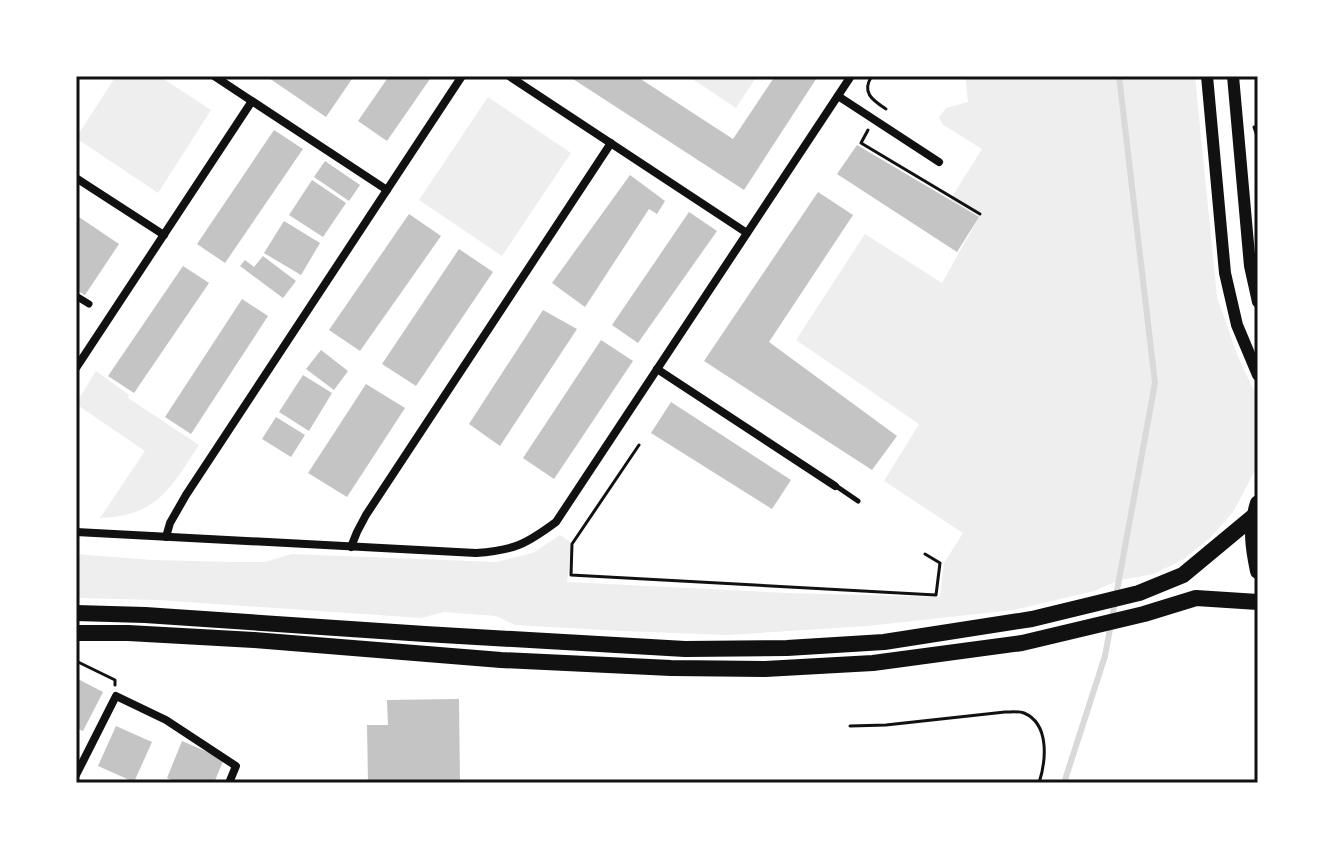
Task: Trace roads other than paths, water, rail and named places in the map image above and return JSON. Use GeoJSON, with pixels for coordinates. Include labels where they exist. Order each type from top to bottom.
{"type":"FeatureCollection","features":[{"type":"Feature","properties":{"kind":"main road"},"geometry":{"type":"LineString","coordinates":[[1256,509],[1252,545],[1258,571]]}},
{"type":"Feature","properties":{"kind":"main road"},"geometry":{"type":"LineString","coordinates":[[76,613],[685,649],[787,648],[884,642],[957,632],[1082,608],[1139,593],[1183,575],[1256,509]]}},
{"type":"Feature","properties":{"kind":"main road"},"geometry":{"type":"LineString","coordinates":[[76,633],[238,639],[501,660],[765,669],[873,663],[1022,643],[1144,614],[1196,598],[1258,602]]}},
{"type":"Feature","properties":{"kind":"street"},"geometry":{"type":"LineString","coordinates":[[214,76],[387,190]]}},
{"type":"Feature","properties":{"kind":"street"},"geometry":{"type":"LineString","coordinates":[[166,537],[170,523],[186,495],[462,76]]}},
{"type":"Feature","properties":{"kind":"street"},"geometry":{"type":"LineString","coordinates":[[509,76],[747,233]]}},
{"type":"Feature","properties":{"kind":"street"},"geometry":{"type":"LineString","coordinates":[[76,532],[476,553],[502,551],[529,541],[556,522],[851,76]]}},
{"type":"Feature","properties":{"kind":"street"},"geometry":{"type":"LineString","coordinates":[[1207,76],[1225,273],[1237,325],[1258,375]]}},
{"type":"Feature","properties":{"kind":"street"},"geometry":{"type":"LineString","coordinates":[[1233,76],[1250,266],[1258,302]]}},
{"type":"Feature","properties":{"kind":"street"},"geometry":{"type":"LineString","coordinates":[[838,96],[939,162]]}},
{"type":"Feature","properties":{"kind":"street"},"geometry":{"type":"LineString","coordinates":[[76,368],[252,101]]}},
{"type":"Feature","properties":{"kind":"street"},"geometry":{"type":"LineString","coordinates":[[351,547],[366,515],[611,143]]}},
{"type":"Feature","properties":{"kind":"street"},"geometry":{"type":"LineString","coordinates":[[76,178],[164,235]]}},
{"type":"Feature","properties":{"kind":"street"},"geometry":{"type":"LineString","coordinates":[[76,296],[89,304]]}},
{"type":"Feature","properties":{"kind":"street"},"geometry":{"type":"LineString","coordinates":[[657,369],[835,486]]}},
{"type":"Feature","properties":{"kind":"street"},"geometry":{"type":"LineString","coordinates":[[76,775],[116,696],[166,720],[236,766],[229,783]]}},
{"type":"Feature","properties":{"kind":"lane"},"geometry":{"type":"LineString","coordinates":[[835,486],[858,501]]}},
{"type":"Feature","properties":{"kind":"waterway"},"geometry":{"type":"LineString","coordinates":[[1064,783],[1105,656],[1155,383],[1119,76]]}}]}
